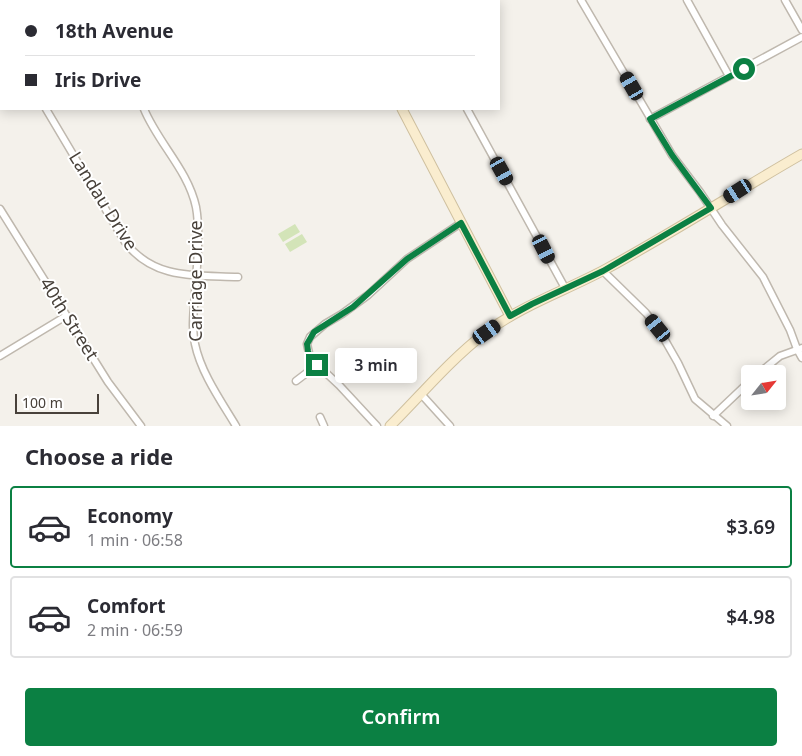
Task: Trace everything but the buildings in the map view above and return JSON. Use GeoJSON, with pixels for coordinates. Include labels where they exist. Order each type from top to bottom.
{"type":"FeatureCollection","features":[{"type":"Feature","properties":{"kind":"main road"},"geometry":{"type":"LineString","coordinates":[[403,110],[510,316]]}},
{"type":"Feature","properties":{"kind":"main road"},"geometry":{"type":"LineString","coordinates":[[390,426],[456,357],[510,316],[603,271],[802,154]]}},
{"type":"Feature","properties":{"kind":"street"},"geometry":{"type":"LineString","coordinates":[[581,0],[672,155],[722,225],[763,277],[799,348],[802,358]]}},
{"type":"Feature","properties":{"kind":"street"},"geometry":{"type":"LineString","coordinates":[[687,0],[729,76]]}},
{"type":"Feature","properties":{"kind":"street"},"geometry":{"type":"LineString","coordinates":[[785,0],[802,30]]}},
{"type":"Feature","properties":{"kind":"street"},"geometry":{"type":"LineString","coordinates":[[650,119],[802,36]]}},
{"type":"Feature","properties":{"kind":"street","name":"Landau Drive"},"geometry":{"type":"LineString","coordinates":[[47,110],[134,253],[149,265],[167,272],[196,276],[238,277]]}},
{"type":"Feature","properties":{"kind":"street","name":"Carriage Drive"},"geometry":{"type":"LineString","coordinates":[[145,110],[189,187],[196,206],[198,226],[193,326],[195,345],[210,381],[236,426]]}},
{"type":"Feature","properties":{"kind":"street"},"geometry":{"type":"LineString","coordinates":[[468,110],[565,288]]}},
{"type":"Feature","properties":{"kind":"street","name":"40th Street"},"geometry":{"type":"LineString","coordinates":[[0,209],[108,382],[142,426]]}},
{"type":"Feature","properties":{"kind":"street"},"geometry":{"type":"LineString","coordinates":[[377,426],[339,385],[310,358],[307,344],[314,332],[353,307],[407,259],[461,223]]}},
{"type":"Feature","properties":{"kind":"street"},"geometry":{"type":"LineString","coordinates":[[603,271],[646,313],[658,328],[678,363],[695,399],[723,425]]}},
{"type":"Feature","properties":{"kind":"street"},"geometry":{"type":"LineString","coordinates":[[0,356],[66,316]]}},
{"type":"Feature","properties":{"kind":"street"},"geometry":{"type":"LineString","coordinates":[[769,365],[780,356],[799,348]]}},
{"type":"Feature","properties":{"kind":"street"},"geometry":{"type":"LineString","coordinates":[[296,381],[317,365]]}},
{"type":"Feature","properties":{"kind":"street"},"geometry":{"type":"LineString","coordinates":[[713,416],[741,390]]}},
{"type":"Feature","properties":{"kind":"street"},"geometry":{"type":"LineString","coordinates":[[421,394],[450,426]]}},
{"type":"Feature","properties":{"kind":"street"},"geometry":{"type":"LineString","coordinates":[[320,417],[324,426]]}},
{"type":"Feature","properties":{"kind":"green space"},"geometry":{"type":"Polygon","coordinates":[[[295,224],[300,232],[283,242],[278,234],[295,224]]]}},
{"type":"Feature","properties":{"kind":"green space"},"geometry":{"type":"Polygon","coordinates":[[[302,234],[307,242],[290,252],[285,244],[302,234]]]}},
{"type":"Feature","properties":{"kind":"route"},"geometry":{"type":"LineString","coordinates":[[317,365],[310,358],[307,344],[314,332],[353,307],[407,259],[461,223],[510,316],[603,271],[711,208],[672,155],[650,119],[744,69]]}}]}
